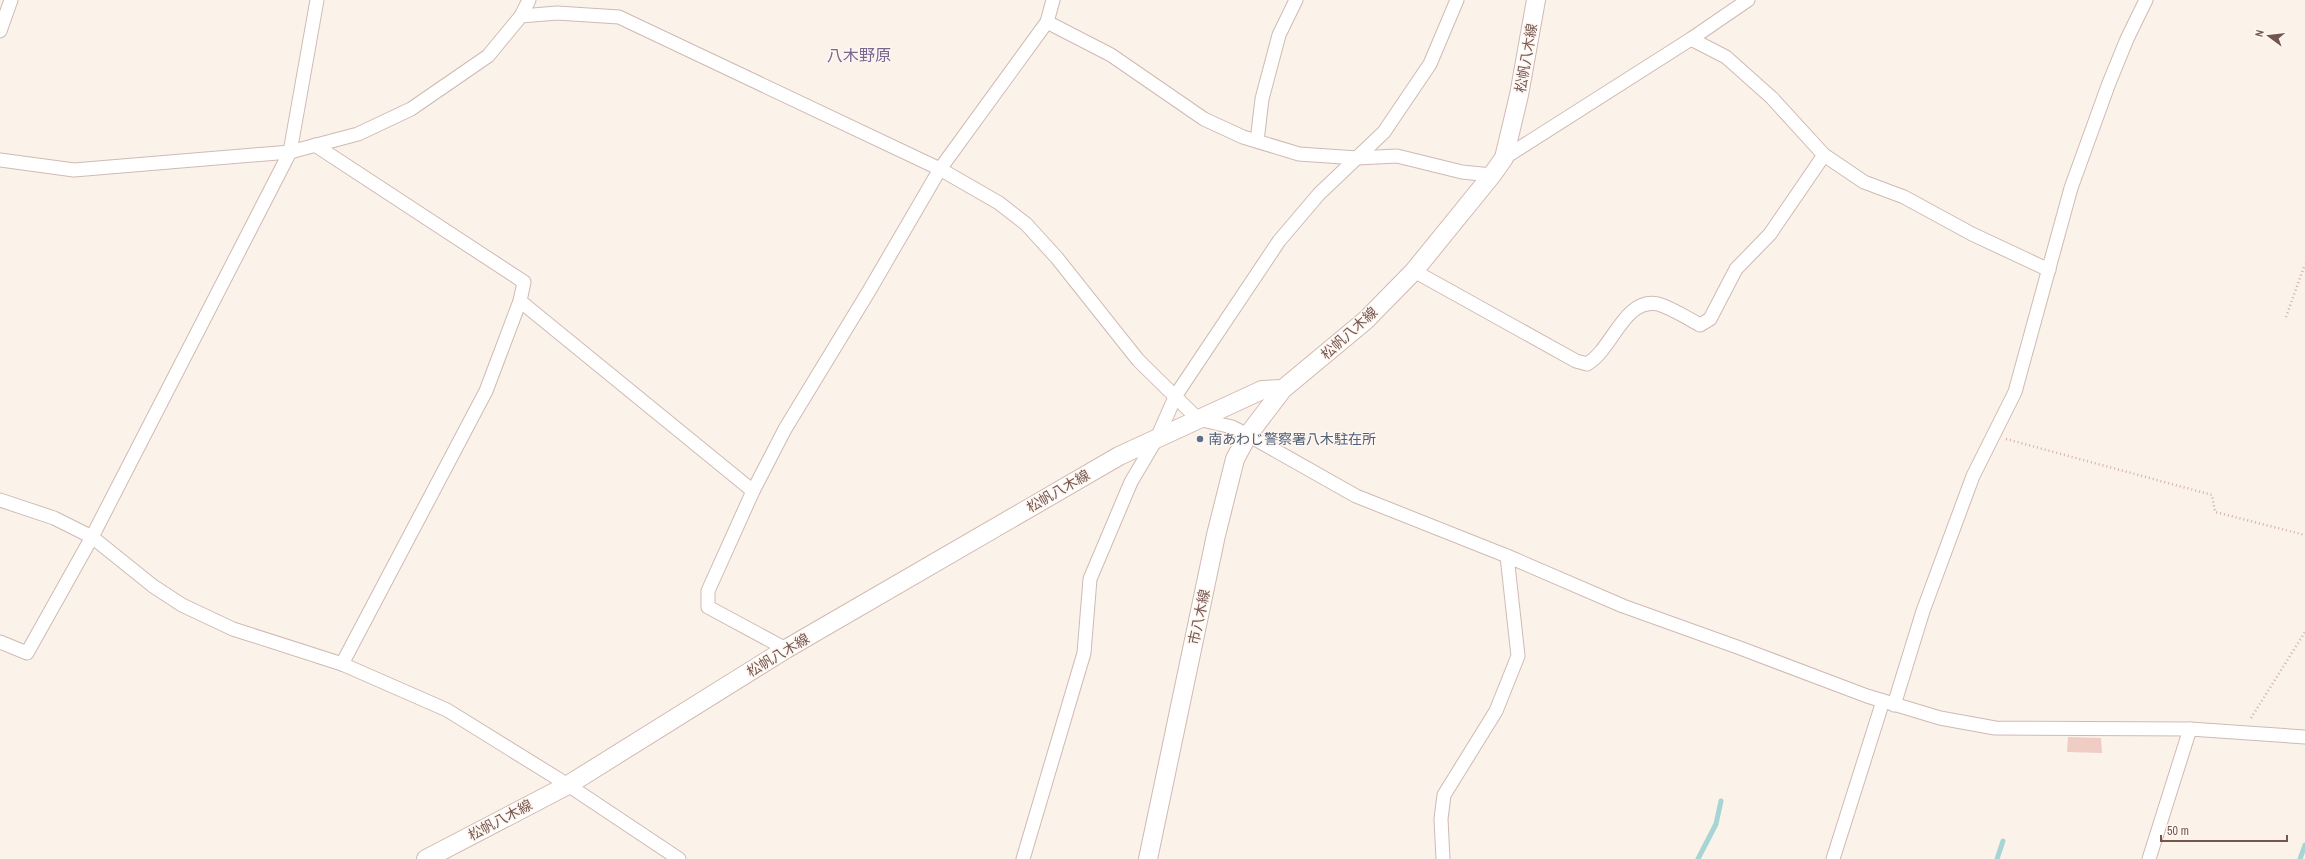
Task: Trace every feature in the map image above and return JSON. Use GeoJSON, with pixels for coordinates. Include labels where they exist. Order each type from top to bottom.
{"type":"FeatureCollection","features":[{"type":"Feature","properties":{"kind":"main road","name":"松帆八木線"},"geometry":{"type":"LineString","coordinates":[[426,859],[568,785],[786,649],[1119,456],[1262,390],[1283,389],[1366,320],[1414,271],[1492,175],[1504,158],[1519,95],[1536,0]]}},
{"type":"Feature","properties":{"kind":"main road","name":"市八木線"},"geometry":{"type":"LineString","coordinates":[[1148,859],[1216,535],[1235,459],[1248,434],[1283,389]]}},
{"type":"Feature","properties":{"kind":"street"},"geometry":{"type":"LineString","coordinates":[[0,31],[11,0]]}},
{"type":"Feature","properties":{"kind":"street"},"geometry":{"type":"LineString","coordinates":[[0,642],[27,653],[92,537],[290,152],[317,0]]}},
{"type":"Feature","properties":{"kind":"street"},"geometry":{"type":"LineString","coordinates":[[0,160],[74,170],[290,152],[358,134],[411,109],[488,56],[521,16],[529,0]]}},
{"type":"Feature","properties":{"kind":"street"},"geometry":{"type":"LineString","coordinates":[[786,649],[708,607],[708,591],[753,491],[784,429],[870,291],[940,169],[1047,22],[1053,0]]}},
{"type":"Feature","properties":{"kind":"street"},"geometry":{"type":"LineString","coordinates":[[1257,141],[1262,99],[1279,35],[1296,0]]}},
{"type":"Feature","properties":{"kind":"street"},"geometry":{"type":"LineString","coordinates":[[1023,859],[1084,653],[1090,579],[1131,482],[1157,438],[1176,395],[1279,241],[1319,194],[1384,132],[1430,64],[1457,0]]}},
{"type":"Feature","properties":{"kind":"street"},"geometry":{"type":"LineString","coordinates":[[1504,158],[1691,39],[1748,0]]}},
{"type":"Feature","properties":{"kind":"street"},"geometry":{"type":"LineString","coordinates":[[1833,859],[1922,611],[1973,476],[2015,392],[2071,188],[2091,130],[2127,39],[2146,0]]}},
{"type":"Feature","properties":{"kind":"street"},"geometry":{"type":"LineString","coordinates":[[521,16],[557,13],[619,17],[940,169],[999,203],[1026,224],[1057,258],[1138,360],[1176,395],[1198,419],[1232,427],[1248,434],[1356,496],[1507,556],[1623,606],[1889,703],[1940,718],[1994,728],[2190,729],[2305,737]]}},
{"type":"Feature","properties":{"kind":"street"},"geometry":{"type":"LineString","coordinates":[[1047,22],[1111,55],[1204,119],[1243,137],[1299,154],[1357,158],[1397,156],[1462,172],[1492,175]]}},
{"type":"Feature","properties":{"kind":"street"},"geometry":{"type":"LineString","coordinates":[[1691,39],[1726,57],[1772,98],[1824,155],[1864,182],[1904,197],[1972,234],[2049,270]]}},
{"type":"Feature","properties":{"kind":"street"},"geometry":{"type":"LineString","coordinates":[[315,145],[524,282],[520,301],[486,391],[342,664]]}},
{"type":"Feature","properties":{"kind":"street"},"geometry":{"type":"LineString","coordinates":[[1414,271],[1576,361],[1587,364],[1596,358],[1633,309],[1646,303],[1660,305],[1700,325],[1710,319],[1736,269],[1770,234],[1824,155]]}},
{"type":"Feature","properties":{"kind":"street"},"geometry":{"type":"LineString","coordinates":[[520,301],[753,491]]}},
{"type":"Feature","properties":{"kind":"street"},"geometry":{"type":"LineString","coordinates":[[0,500],[54,518],[92,537],[153,586],[182,605],[233,629],[342,664],[447,710],[568,785],[679,859]]}},
{"type":"Feature","properties":{"kind":"street"},"geometry":{"type":"LineString","coordinates":[[1443,859],[1441,819],[1444,795],[1496,710],[1518,656],[1507,556]]}},
{"type":"Feature","properties":{"kind":"street"},"geometry":{"type":"LineString","coordinates":[[2149,859],[2190,729]]}},
{"type":"Feature","properties":{"kind":"path"},"geometry":{"type":"LineString","coordinates":[[2286,317],[2305,264]]}},
{"type":"Feature","properties":{"kind":"path"},"geometry":{"type":"LineString","coordinates":[[1994,436],[2212,495],[2216,512],[2305,535]]}},
{"type":"Feature","properties":{"kind":"path"},"geometry":{"type":"LineString","coordinates":[[2240,733],[2287,664],[2305,632]]}},
{"type":"Feature","properties":{"kind":"building"},"geometry":{"type":"Polygon","coordinates":[[[2068,737],[2101,738],[2102,753],[2067,752],[2068,737]]]}},
{"type":"Feature","properties":{"kind":"waterway"},"geometry":{"type":"LineString","coordinates":[[1698,859],[1716,824],[1721,801]]}},
{"type":"Feature","properties":{"kind":"waterway"},"geometry":{"type":"LineString","coordinates":[[1997,859],[2003,841]]}},
{"type":"Feature","properties":{"kind":"waterway"},"geometry":{"type":"LineString","coordinates":[[2300,859],[2305,845]]}},
{"type":"Feature","properties":{"kind":"place","name":"南あわじ警察署八木駐在所"},"geometry":{"type":"Point","coordinates":[1200,439]}},
{"type":"Feature","properties":{"kind":"district","name":"八木野原"},"geometry":{"type":"Point","coordinates":[859,55]}}]}
